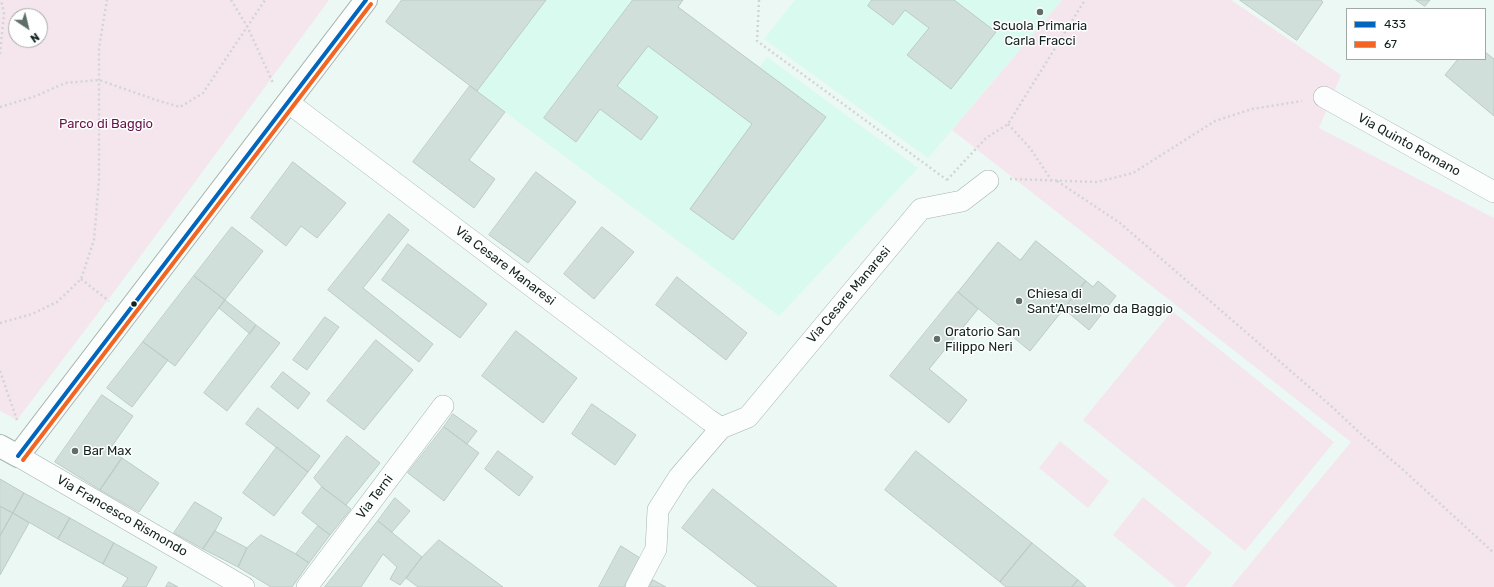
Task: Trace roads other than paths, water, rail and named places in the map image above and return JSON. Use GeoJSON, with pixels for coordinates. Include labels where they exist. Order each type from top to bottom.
{"type":"FeatureCollection","features":[{"type":"Feature","properties":{"kind":"street"},"geometry":{"type":"LineString","coordinates":[[9,451],[289,103],[366,0]]}},
{"type":"Feature","properties":{"kind":"street","name":"Via Quinto Romano"},"geometry":{"type":"LineString","coordinates":[[1324,97],[1494,192]]}},
{"type":"Feature","properties":{"kind":"street","name":"Via Cesare Manaresi"},"geometry":{"type":"LineString","coordinates":[[289,103],[721,428]]}},
{"type":"Feature","properties":{"kind":"street","name":"Via Cesare Manaresi"},"geometry":{"type":"LineString","coordinates":[[636,587],[656,549],[658,510],[679,477],[721,428],[748,416],[921,209],[962,201],[988,181]]}},
{"type":"Feature","properties":{"kind":"street","name":"Via Terni"},"geometry":{"type":"LineString","coordinates":[[307,587],[443,406]]}},
{"type":"Feature","properties":{"kind":"street","name":"Via Francesco Rismondo"},"geometry":{"type":"LineString","coordinates":[[9,451],[244,587]]}},
{"type":"Feature","properties":{"kind":"place","name":"Scuola Primaria Carla Fracci"},"geometry":{"type":"Point","coordinates":[1040,12]}},
{"type":"Feature","properties":{"kind":"place","name":"Chiesa di Sant'Anselmo da Baggio"},"geometry":{"type":"Point","coordinates":[1019,301]}},
{"type":"Feature","properties":{"kind":"place","name":"Oratorio San Filippo Neri"},"geometry":{"type":"Point","coordinates":[937,339]}},
{"type":"Feature","properties":{"kind":"place","name":"Bar Max"},"geometry":{"type":"Point","coordinates":[75,451]}},
{"type":"Feature","properties":{"kind":"park label","name":"Parco di Baggio"},"geometry":{"type":"Point","coordinates":[106,124]}}]}
